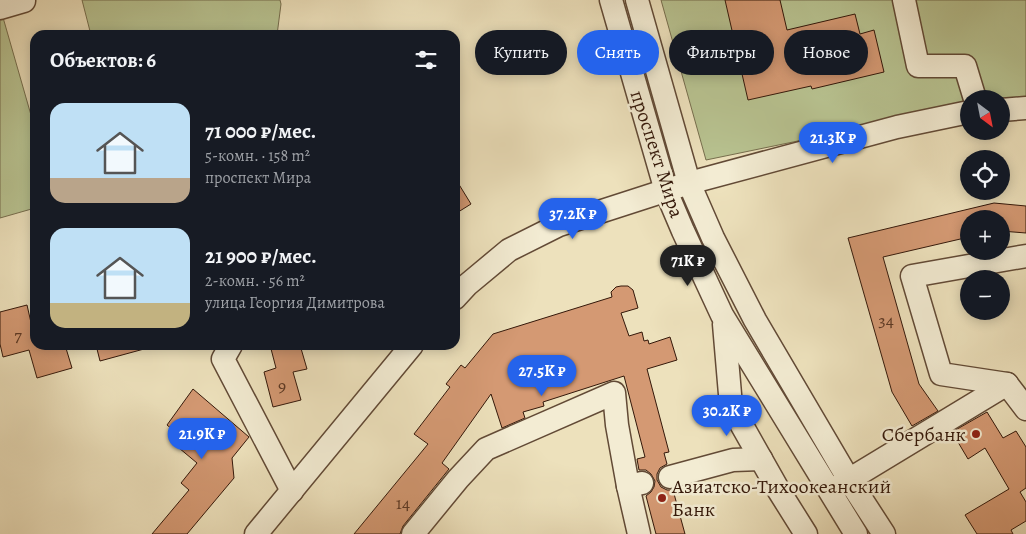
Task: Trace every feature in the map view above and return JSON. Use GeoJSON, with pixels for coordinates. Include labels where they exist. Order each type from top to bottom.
{"type":"FeatureCollection","features":[{"type":"Feature","properties":{"kind":"street","name":"проспект Мира"},"geometry":{"type":"LineString","coordinates":[[611,0],[666,191],[683,231],[722,315],[856,534]]}},
{"type":"Feature","properties":{"kind":"street","name":"проспект Мира"},"geometry":{"type":"LineString","coordinates":[[638,0],[689,183],[713,238],[755,320],[849,480],[884,534]]}},
{"type":"Feature","properties":{"kind":"street"},"geometry":{"type":"LineString","coordinates":[[904,0],[918,66],[965,66],[972,90]]}},
{"type":"Feature","properties":{"kind":"street"},"geometry":{"type":"LineString","coordinates":[[0,8],[24,1]]}},
{"type":"Feature","properties":{"kind":"street"},"geometry":{"type":"LineString","coordinates":[[1010,109],[1026,108]]}},
{"type":"Feature","properties":{"kind":"street"},"geometry":{"type":"LineString","coordinates":[[460,293],[509,250],[559,226],[689,183],[897,127],[960,114]]}},
{"type":"Feature","properties":{"kind":"street"},"geometry":{"type":"LineString","coordinates":[[1026,256],[912,276],[941,374],[1007,384],[1026,409]]}},
{"type":"Feature","properties":{"kind":"street"},"geometry":{"type":"LineString","coordinates":[[722,315],[731,406],[806,534]]}},
{"type":"Feature","properties":{"kind":"street"},"geometry":{"type":"LineString","coordinates":[[228,350],[222,359],[292,491]]}},
{"type":"Feature","properties":{"kind":"street"},"geometry":{"type":"LineString","coordinates":[[256,534],[408,350]]}},
{"type":"Feature","properties":{"kind":"street"},"geometry":{"type":"LineString","coordinates":[[830,492],[1007,384]]}},
{"type":"Feature","properties":{"kind":"street"},"geometry":{"type":"LineString","coordinates":[[413,534],[486,448],[614,393],[617,425],[635,484],[639,534]]}},
{"type":"Feature","properties":{"kind":"street"},"geometry":{"type":"LineString","coordinates":[[670,476],[733,460],[761,458]]}},
{"type":"Feature","properties":{"kind":"green space"},"geometry":{"type":"Polygon","coordinates":[[[82,0],[280,0],[281,4],[278,30],[90,30],[82,0]]]}},
{"type":"Feature","properties":{"kind":"green space"},"geometry":{"type":"Polygon","coordinates":[[[661,0],[1026,0],[1026,103],[1010,100],[1010,90],[960,90],[960,107],[706,160],[682,75],[774,75],[774,30],[669,30],[661,0]]]}},
{"type":"Feature","properties":{"kind":"green space"},"geometry":{"type":"Polygon","coordinates":[[[0,7],[30,112],[30,209],[0,218],[0,7]]]}},
{"type":"Feature","properties":{"kind":"building"},"geometry":{"type":"Polygon","coordinates":[[[725,0],[780,0],[787,30],[784,30],[784,75],[868,75],[868,32],[874,30],[884,72],[812,89],[811,86],[748,100],[742,75],[774,75],[774,30],[732,30],[725,0]]]}},
{"type":"Feature","properties":{"kind":"building"},"geometry":{"type":"Polygon","coordinates":[[[855,14],[859,30],[787,30],[855,14]]]}},
{"type":"Feature","properties":{"kind":"building"},"geometry":{"type":"Polygon","coordinates":[[[460,186],[471,204],[460,211],[460,186]]]}},
{"type":"Feature","properties":{"kind":"building"},"geometry":{"type":"Polygon","coordinates":[[[994,203],[1026,206],[1026,233],[1010,232],[1010,210],[965,210],[994,203]]]}},
{"type":"Feature","properties":{"kind":"building"},"geometry":{"type":"Polygon","coordinates":[[[960,211],[960,239],[883,257],[919,384],[938,411],[912,426],[892,392],[848,238],[960,211]]]}},
{"type":"Feature","properties":{"kind":"building"},"geometry":{"type":"Polygon","coordinates":[[[628,286],[633,290],[638,308],[621,313],[629,336],[642,332],[644,341],[648,340],[649,344],[670,337],[677,360],[647,369],[669,452],[664,453],[667,464],[660,468],[657,480],[661,487],[673,490],[685,534],[656,534],[646,496],[654,487],[655,481],[646,470],[639,470],[637,459],[645,457],[624,376],[543,402],[544,406],[523,412],[525,418],[502,428],[491,394],[442,463],[449,469],[403,526],[400,534],[354,534],[428,444],[414,434],[450,387],[446,384],[461,365],[465,368],[493,334],[612,297],[611,292],[616,287],[628,286]]]}},
{"type":"Feature","properties":{"kind":"building"},"geometry":{"type":"Polygon","coordinates":[[[27,305],[30,318],[30,350],[67,350],[72,368],[37,378],[29,350],[3,357],[0,344],[0,312],[27,305]]]}},
{"type":"Feature","properties":{"kind":"building"},"geometry":{"type":"Polygon","coordinates":[[[97,350],[140,350],[100,361],[97,350]]]}},
{"type":"Feature","properties":{"kind":"building"},"geometry":{"type":"Polygon","coordinates":[[[271,350],[301,350],[307,369],[293,372],[301,400],[273,407],[264,372],[276,368],[271,350]]]}},
{"type":"Feature","properties":{"kind":"building"},"geometry":{"type":"Polygon","coordinates":[[[193,389],[249,437],[232,458],[234,478],[187,534],[152,534],[189,490],[181,483],[197,463],[179,448],[184,439],[167,425],[193,389]]]}},
{"type":"Feature","properties":{"kind":"building"},"geometry":{"type":"Polygon","coordinates":[[[987,412],[1003,438],[1016,431],[1026,447],[1026,488],[1020,492],[1026,502],[1026,521],[1011,530],[1013,534],[977,534],[965,515],[1009,489],[985,448],[968,459],[952,432],[987,412]]]}},
{"type":"Feature","properties":{"kind":"place","name":"Сбербанк"},"geometry":{"type":"Point","coordinates":[976,434]}},
{"type":"Feature","properties":{"kind":"place","name":"Азиатско-Тихоокеанский Банк"},"geometry":{"type":"Point","coordinates":[662,498]}}]}
